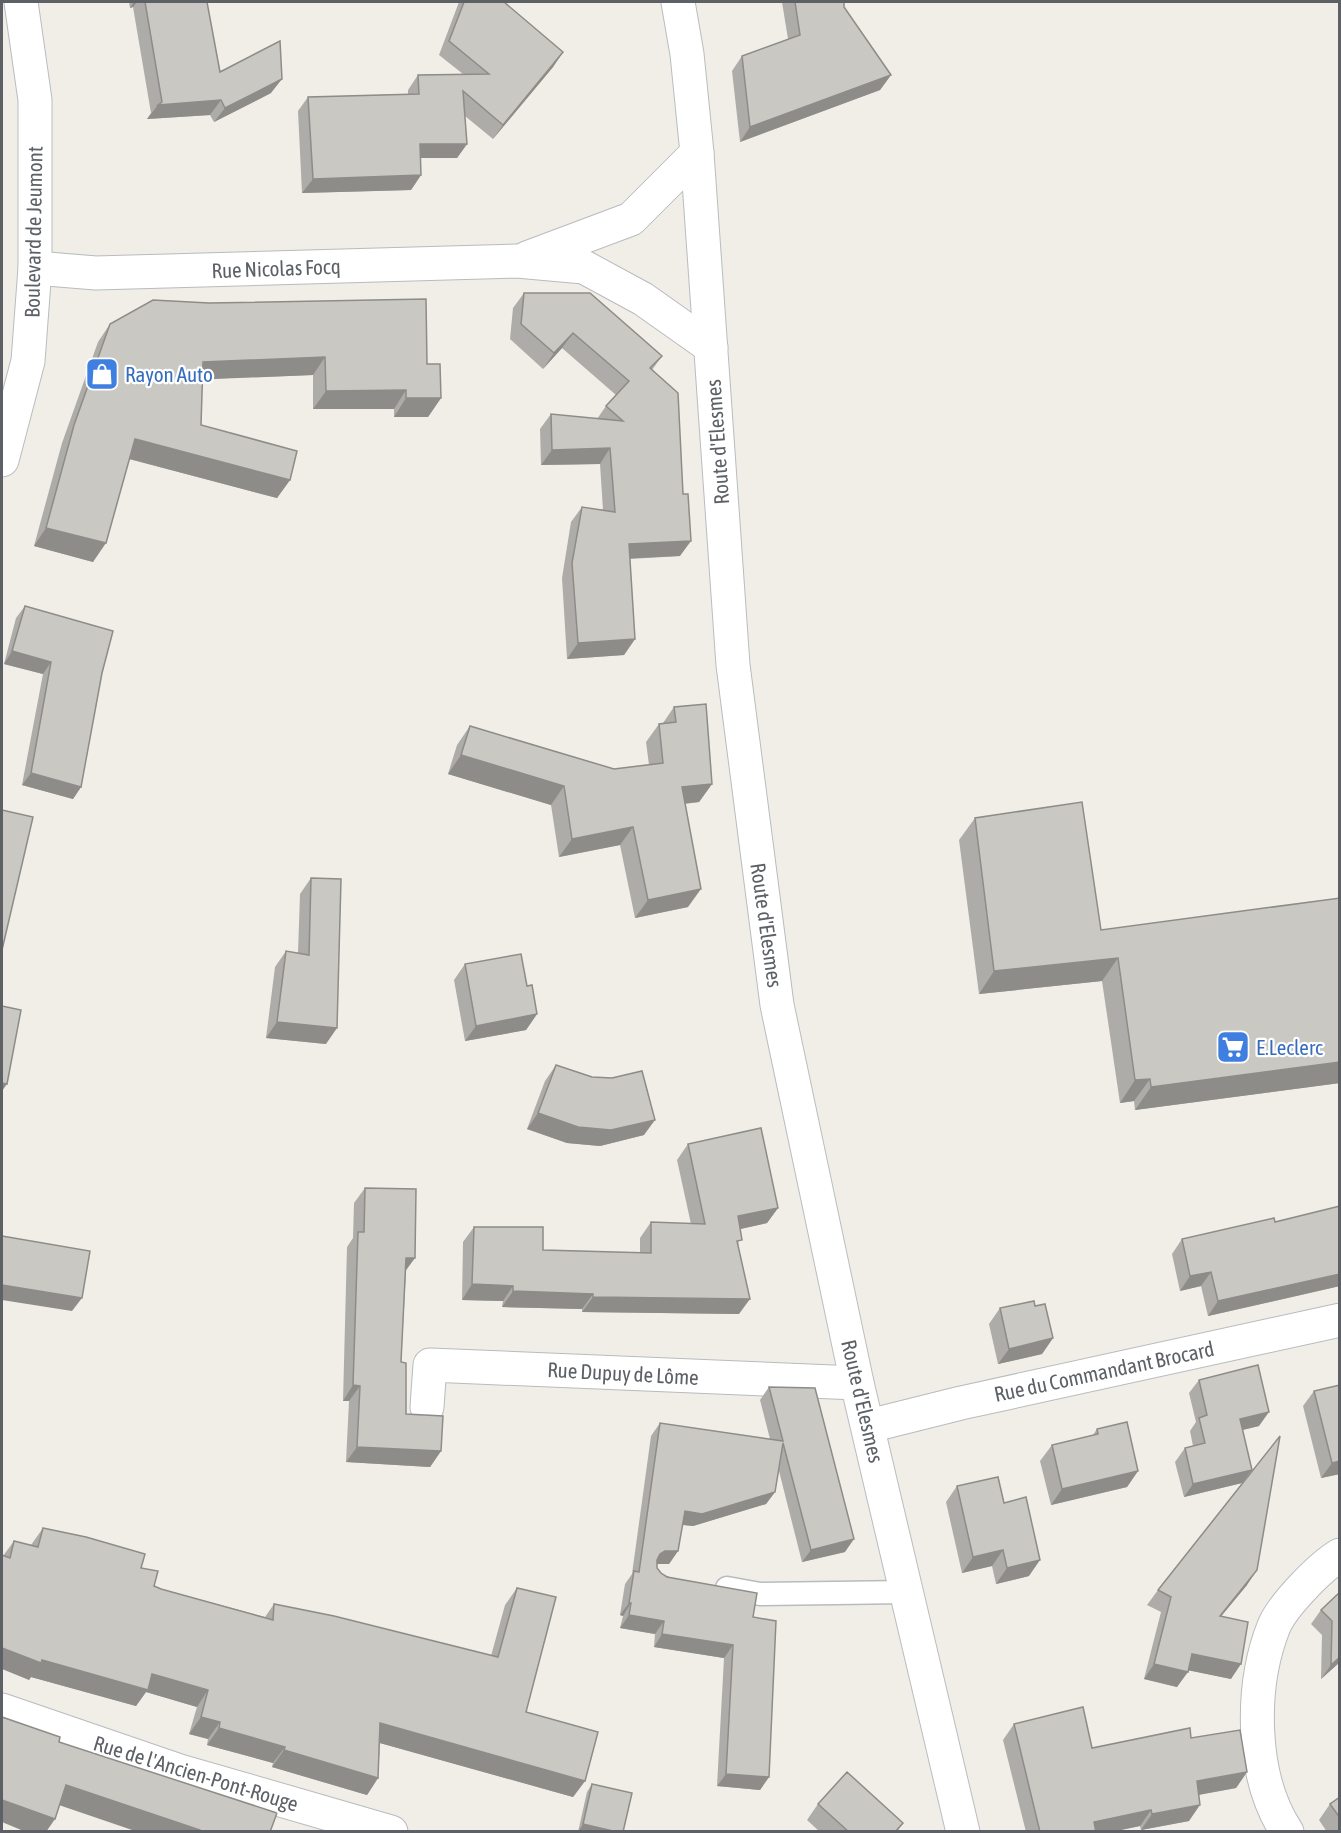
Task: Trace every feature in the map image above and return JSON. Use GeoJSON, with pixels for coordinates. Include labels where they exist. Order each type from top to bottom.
{"type":"FeatureCollection","features":[{"type":"Feature","properties":{"kind":"street","name":"Boulevard de Jeumont"},"geometry":{"type":"LineString","coordinates":[[2,459],[28,361],[34,268],[35,100],[21,2]]}},
{"type":"Feature","properties":{"kind":"street","name":"Route d'Elesmes"},"geometry":{"type":"LineString","coordinates":[[678,2],[687,54],[697,153],[733,665],[777,1005],[857,1383],[963,1832]]}},
{"type":"Feature","properties":{"kind":"street","name":"Rue Nicolas Focq"},"geometry":{"type":"LineString","coordinates":[[517,261],[631,219],[697,153]]}},
{"type":"Feature","properties":{"kind":"street","name":"Rue Nicolas Focq"},"geometry":{"type":"LineString","coordinates":[[34,268],[96,273],[517,261],[584,267],[643,299],[711,347]]}},
{"type":"Feature","properties":{"kind":"street","name":"Rue du Commandant Brocard"},"geometry":{"type":"LineString","coordinates":[[869,1426],[1018,1390],[1340,1320]]}},
{"type":"Feature","properties":{"kind":"street","name":"Rue Dupuy de Lôme"},"geometry":{"type":"LineString","coordinates":[[428,1407],[430,1365],[857,1383]]}},
{"type":"Feature","properties":{"kind":"street"},"geometry":{"type":"LineString","coordinates":[[1287,1832],[1264,1780],[1257,1719],[1263,1664],[1275,1624],[1303,1586],[1340,1555]]}},
{"type":"Feature","properties":{"kind":"street","name":"Rue de l'Ancien-Pont-Rouge"},"geometry":{"type":"LineString","coordinates":[[2,1710],[180,1771],[391,1832]]}},
{"type":"Feature","properties":{"kind":"lane"},"geometry":{"type":"LineString","coordinates":[[705,1584],[760,1594],[908,1592]]}},
{"type":"Feature","properties":{"kind":"building"},"geometry":{"type":"Polygon","coordinates":[[[145,2],[207,2],[220,72],[280,41],[282,79],[225,108],[221,100],[158,105],[162,102],[145,2]]]}},
{"type":"Feature","properties":{"kind":"building"},"geometry":{"type":"Polygon","coordinates":[[[464,2],[504,2],[563,52],[503,125],[463,91],[467,144],[420,144],[421,175],[313,179],[308,97],[419,94],[418,75],[489,74],[449,41],[464,2]]]}},
{"type":"Feature","properties":{"kind":"building"},"geometry":{"type":"Polygon","coordinates":[[[795,2],[844,2],[844,7],[891,75],[750,127],[742,56],[800,35],[795,2]]]}},
{"type":"Feature","properties":{"kind":"building"},"geometry":{"type":"Polygon","coordinates":[[[524,293],[590,293],[662,356],[650,368],[678,393],[683,494],[688,494],[691,541],[629,544],[635,639],[578,643],[572,563],[582,507],[615,512],[610,448],[552,450],[551,414],[623,421],[606,406],[629,381],[573,333],[554,353],[521,324],[524,293]]]}},
{"type":"Feature","properties":{"kind":"building"},"geometry":{"type":"Polygon","coordinates":[[[426,299],[427,364],[440,364],[441,398],[406,398],[406,390],[326,391],[325,357],[203,362],[201,425],[297,451],[290,480],[135,439],[106,543],[46,528],[74,425],[110,324],[153,300],[209,303],[426,299]]]}},
{"type":"Feature","properties":{"kind":"building"},"geometry":{"type":"Polygon","coordinates":[[[25,606],[113,631],[102,673],[81,787],[31,773],[51,662],[12,651],[25,606]]]}},
{"type":"Feature","properties":{"kind":"building"},"geometry":{"type":"Polygon","coordinates":[[[706,704],[712,784],[682,787],[701,889],[648,900],[633,827],[572,839],[564,786],[461,755],[470,726],[614,769],[663,763],[659,724],[676,722],[674,707],[706,704]]]}},
{"type":"Feature","properties":{"kind":"building"},"geometry":{"type":"Polygon","coordinates":[[[1082,802],[1101,930],[1340,898],[1340,1062],[1151,1087],[1150,1079],[1135,1080],[1118,958],[994,971],[975,818],[1082,802]]]}},
{"type":"Feature","properties":{"kind":"building"},"geometry":{"type":"Polygon","coordinates":[[[2,810],[33,817],[2,950],[2,810]]]}},
{"type":"Feature","properties":{"kind":"building"},"geometry":{"type":"Polygon","coordinates":[[[311,878],[341,879],[337,1028],[277,1022],[286,951],[309,955],[311,878]]]}},
{"type":"Feature","properties":{"kind":"building"},"geometry":{"type":"Polygon","coordinates":[[[521,954],[527,986],[532,985],[537,1014],[476,1026],[465,964],[521,954]]]}},
{"type":"Feature","properties":{"kind":"building"},"geometry":{"type":"Polygon","coordinates":[[[2,1006],[21,1010],[7,1084],[2,1083],[2,1006]]]}},
{"type":"Feature","properties":{"kind":"building"},"geometry":{"type":"Polygon","coordinates":[[[556,1065],[592,1077],[612,1078],[642,1071],[655,1120],[611,1130],[578,1127],[538,1113],[556,1065]]]}},
{"type":"Feature","properties":{"kind":"building"},"geometry":{"type":"Polygon","coordinates":[[[761,1128],[778,1208],[738,1216],[742,1240],[737,1241],[750,1299],[593,1297],[593,1294],[513,1291],[513,1286],[472,1284],[474,1227],[543,1227],[543,1250],[651,1253],[651,1222],[705,1224],[688,1144],[761,1128]]]}},
{"type":"Feature","properties":{"kind":"building"},"geometry":{"type":"Polygon","coordinates":[[[365,1188],[416,1189],[415,1258],[406,1258],[401,1362],[406,1363],[406,1414],[443,1416],[441,1451],[357,1447],[360,1386],[353,1385],[358,1232],[364,1232],[365,1188]]]}},
{"type":"Feature","properties":{"kind":"building"},"geometry":{"type":"Polygon","coordinates":[[[1340,1206],[1340,1274],[1218,1301],[1211,1272],[1190,1276],[1182,1239],[1274,1218],[1275,1222],[1340,1206]]]}},
{"type":"Feature","properties":{"kind":"building"},"geometry":{"type":"Polygon","coordinates":[[[2,1236],[90,1251],[82,1298],[2,1285],[2,1236]]]}},
{"type":"Feature","properties":{"kind":"building"},"geometry":{"type":"Polygon","coordinates":[[[1034,1301],[1035,1306],[1045,1304],[1053,1338],[1009,1349],[1000,1308],[1034,1301]]]}},
{"type":"Feature","properties":{"kind":"building"},"geometry":{"type":"Polygon","coordinates":[[[1258,1365],[1269,1412],[1240,1419],[1252,1470],[1193,1484],[1185,1448],[1205,1443],[1199,1418],[1207,1415],[1199,1380],[1258,1365]]]}},
{"type":"Feature","properties":{"kind":"building"},"geometry":{"type":"Polygon","coordinates":[[[1340,1385],[1340,1461],[1332,1463],[1314,1391],[1340,1385]]]}},
{"type":"Feature","properties":{"kind":"building"},"geometry":{"type":"Polygon","coordinates":[[[769,1387],[815,1388],[854,1539],[811,1550],[783,1443],[775,1492],[702,1514],[685,1511],[678,1551],[665,1551],[660,1554],[657,1568],[667,1577],[757,1593],[753,1617],[776,1621],[769,1777],[726,1774],[733,1645],[662,1634],[664,1621],[629,1615],[631,1603],[629,1603],[634,1571],[639,1572],[660,1423],[783,1441],[769,1387]]]}},
{"type":"Feature","properties":{"kind":"building"},"geometry":{"type":"Polygon","coordinates":[[[1127,1422],[1138,1471],[1062,1489],[1052,1445],[1098,1434],[1097,1429],[1127,1422]]]}},
{"type":"Feature","properties":{"kind":"building"},"geometry":{"type":"Polygon","coordinates":[[[1280,1436],[1257,1570],[1220,1616],[1248,1622],[1241,1664],[1192,1654],[1188,1672],[1154,1664],[1171,1597],[1158,1590],[1280,1436]]]}},
{"type":"Feature","properties":{"kind":"building"},"geometry":{"type":"Polygon","coordinates":[[[998,1477],[1004,1503],[1026,1497],[1040,1560],[1007,1568],[1003,1550],[973,1557],[957,1486],[998,1477]]]}},
{"type":"Feature","properties":{"kind":"building"},"geometry":{"type":"Polygon","coordinates":[[[43,1528],[86,1537],[145,1554],[141,1568],[158,1571],[154,1586],[161,1589],[273,1620],[274,1604],[334,1616],[498,1657],[517,1588],[556,1597],[526,1712],[598,1732],[585,1781],[380,1723],[378,1778],[219,1728],[220,1722],[201,1717],[208,1690],[152,1674],[148,1690],[42,1660],[41,1663],[2,1648],[2,1555],[10,1558],[14,1541],[38,1547],[43,1528]]]}},
{"type":"Feature","properties":{"kind":"building"},"geometry":{"type":"Polygon","coordinates":[[[1340,1592],[1340,1657],[1331,1665],[1332,1621],[1321,1610],[1340,1592]]]}},
{"type":"Feature","properties":{"kind":"building"},"geometry":{"type":"Polygon","coordinates":[[[1083,1707],[1092,1748],[1190,1728],[1191,1738],[1240,1730],[1247,1772],[1197,1781],[1200,1805],[1152,1814],[1151,1810],[1094,1822],[1096,1832],[1040,1832],[1014,1724],[1083,1707]]]}},
{"type":"Feature","properties":{"kind":"building"},"geometry":{"type":"Polygon","coordinates":[[[2,1717],[60,1737],[59,1742],[277,1813],[270,1832],[200,1832],[200,1830],[66,1785],[55,1819],[2,1800],[2,1717]]]}},
{"type":"Feature","properties":{"kind":"building"},"geometry":{"type":"Polygon","coordinates":[[[847,1772],[903,1823],[895,1832],[849,1832],[818,1804],[847,1772]]]}},
{"type":"Feature","properties":{"kind":"building"},"geometry":{"type":"Polygon","coordinates":[[[592,1784],[632,1793],[623,1832],[583,1824],[592,1784]]]}},
{"type":"Feature","properties":{"kind":"building"},"geometry":{"type":"Polygon","coordinates":[[[1340,1797],[1340,1818],[1330,1804],[1340,1797]]]}},
{"type":"Feature","properties":{"kind":"place","name":"Rayon Auto"},"geometry":{"type":"Point","coordinates":[102,374]}},
{"type":"Feature","properties":{"kind":"place","name":"E.Leclerc"},"geometry":{"type":"Point","coordinates":[1233,1047]}}]}
